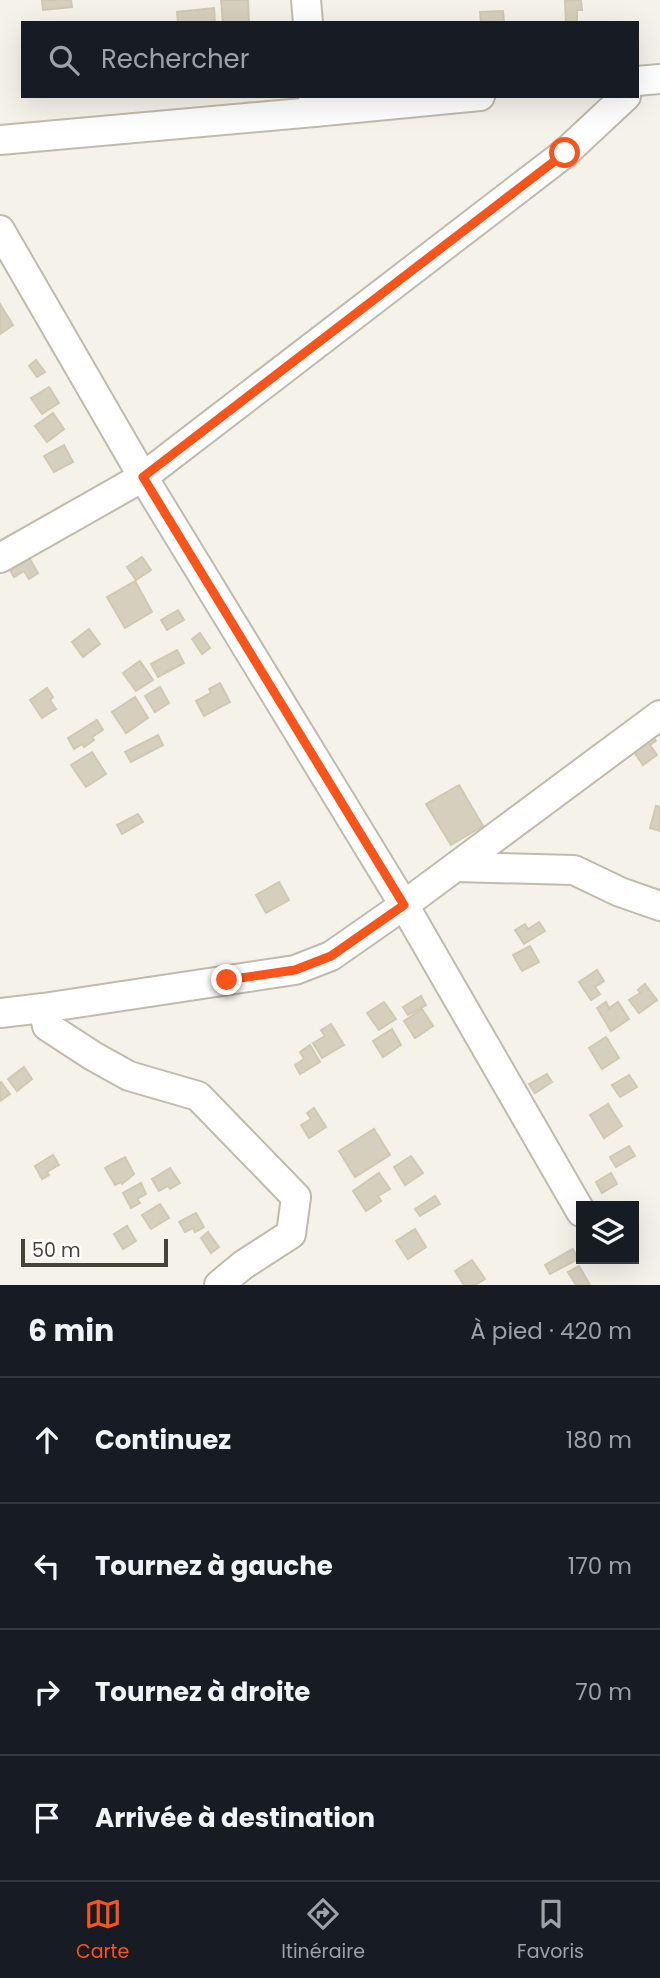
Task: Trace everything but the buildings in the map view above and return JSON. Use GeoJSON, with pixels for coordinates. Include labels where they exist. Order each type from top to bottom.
{"type":"FeatureCollection","features":[{"type":"Feature","properties":{"kind":"street"},"geometry":{"type":"LineString","coordinates":[[306,0],[307,21]]}},
{"type":"Feature","properties":{"kind":"street"},"geometry":{"type":"LineString","coordinates":[[639,81],[660,79]]}},
{"type":"Feature","properties":{"kind":"street"},"geometry":{"type":"LineString","coordinates":[[0,140],[314,104],[438,98]]}},
{"type":"Feature","properties":{"kind":"street"},"geometry":{"type":"LineString","coordinates":[[0,558],[143,477],[565,153],[624,98]]}},
{"type":"Feature","properties":{"kind":"street"},"geometry":{"type":"LineString","coordinates":[[0,230],[143,477],[404,905],[576,1203]]}},
{"type":"Feature","properties":{"kind":"street"},"geometry":{"type":"LineString","coordinates":[[0,1013],[295,970],[331,956],[660,715]]}},
{"type":"Feature","properties":{"kind":"street"},"geometry":{"type":"LineString","coordinates":[[456,867],[574,870],[620,892],[660,906]]}},
{"type":"Feature","properties":{"kind":"street"},"geometry":{"type":"LineString","coordinates":[[43,1008],[47,1026],[93,1056],[129,1076],[198,1096],[296,1197],[291,1234],[243,1265],[219,1285]]}},
{"type":"Feature","properties":{"kind":"route"},"geometry":{"type":"LineString","coordinates":[[227,980],[295,970],[331,956],[404,905],[143,477],[565,153]]}}]}
